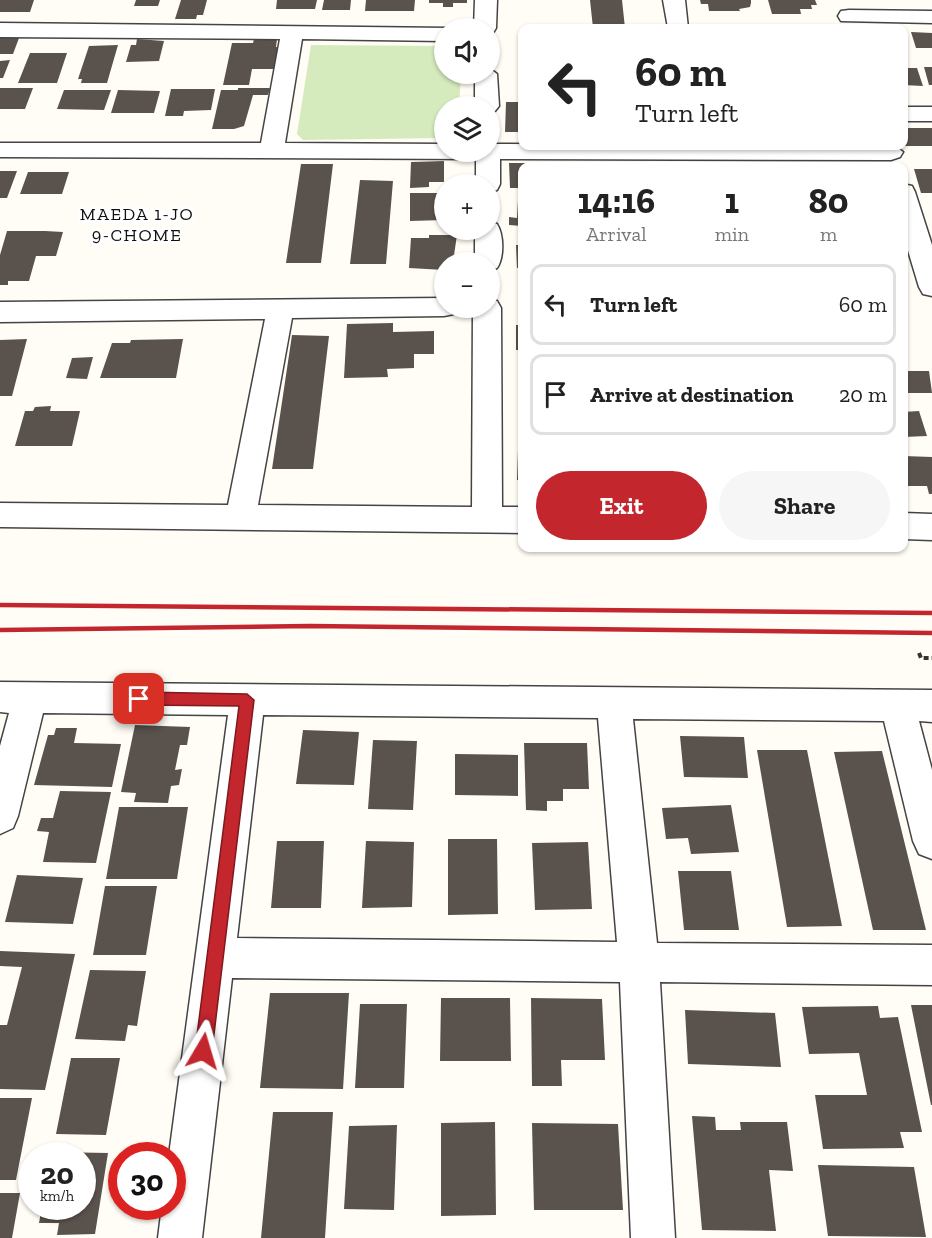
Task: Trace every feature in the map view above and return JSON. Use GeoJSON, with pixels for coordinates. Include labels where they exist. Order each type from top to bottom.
{"type":"FeatureCollection","features":[{"type":"Feature","properties":{"kind":"street"},"geometry":{"type":"LineString","coordinates":[[485,18],[486,0]]}},
{"type":"Feature","properties":{"kind":"street"},"geometry":{"type":"LineString","coordinates":[[674,0],[677,24]]}},
{"type":"Feature","properties":{"kind":"street"},"geometry":{"type":"LineString","coordinates":[[848,15],[932,17]]}},
{"type":"Feature","properties":{"kind":"street"},"geometry":{"type":"LineString","coordinates":[[0,30],[434,34]]}},
{"type":"Feature","properties":{"kind":"street"},"geometry":{"type":"LineString","coordinates":[[272,151],[292,34]]}},
{"type":"Feature","properties":{"kind":"street"},"geometry":{"type":"LineString","coordinates":[[908,114],[932,114]]}},
{"type":"Feature","properties":{"kind":"street"},"geometry":{"type":"LineString","coordinates":[[0,150],[434,152]]}},
{"type":"Feature","properties":{"kind":"street"},"geometry":{"type":"LineString","coordinates":[[500,152],[892,155]]}},
{"type":"Feature","properties":{"kind":"street"},"geometry":{"type":"LineString","coordinates":[[908,199],[921,216],[932,286]]}},
{"type":"Feature","properties":{"kind":"street"},"geometry":{"type":"LineString","coordinates":[[0,312],[434,307]]}},
{"type":"Feature","properties":{"kind":"street"},"geometry":{"type":"LineString","coordinates":[[241,516],[280,309]]}},
{"type":"Feature","properties":{"kind":"street"},"geometry":{"type":"LineString","coordinates":[[488,318],[488,520]]}},
{"type":"Feature","properties":{"kind":"street"},"geometry":{"type":"LineString","coordinates":[[0,514],[518,520]]}},
{"type":"Feature","properties":{"kind":"street"},"geometry":{"type":"LineString","coordinates":[[908,526],[932,527]]}},
{"type":"Feature","properties":{"kind":"street"},"geometry":{"type":"LineString","coordinates":[[0,816],[15,697],[915,706],[932,841]]}},
{"type":"Feature","properties":{"kind":"street"},"geometry":{"type":"LineString","coordinates":[[180,1238],[247,700]]}},
{"type":"Feature","properties":{"kind":"street"},"geometry":{"type":"LineString","coordinates":[[614,704],[639,963],[653,1238]]}},
{"type":"Feature","properties":{"kind":"street"},"geometry":{"type":"LineString","coordinates":[[215,958],[932,965]]}},
{"type":"Feature","properties":{"kind":"path"},"geometry":{"type":"LineString","coordinates":[[919,653],[921,658],[932,658]]}},
{"type":"Feature","properties":{"kind":"green space"},"geometry":{"type":"Polygon","coordinates":[[[311,45],[434,46],[434,84],[460,84],[460,96],[434,96],[434,138],[303,140],[297,134],[311,45]]]}},
{"type":"Feature","properties":{"kind":"building"},"geometry":{"type":"Polygon","coordinates":[[[0,0],[34,0],[30,12],[0,12],[0,0]]]}},
{"type":"Feature","properties":{"kind":"building"},"geometry":{"type":"Polygon","coordinates":[[[136,0],[160,0],[158,6],[134,6],[136,0]]]}},
{"type":"Feature","properties":{"kind":"building"},"geometry":{"type":"Polygon","coordinates":[[[181,0],[207,0],[203,15],[197,15],[196,19],[175,19],[181,0]]]}},
{"type":"Feature","properties":{"kind":"building"},"geometry":{"type":"Polygon","coordinates":[[[277,0],[317,0],[315,9],[276,9],[277,0]]]}},
{"type":"Feature","properties":{"kind":"building"},"geometry":{"type":"Polygon","coordinates":[[[324,0],[351,0],[350,10],[322,10],[324,0]]]}},
{"type":"Feature","properties":{"kind":"building"},"geometry":{"type":"Polygon","coordinates":[[[366,0],[415,0],[414,11],[365,11],[366,0]]]}},
{"type":"Feature","properties":{"kind":"building"},"geometry":{"type":"Polygon","coordinates":[[[429,0],[467,0],[467,3],[453,3],[453,7],[443,7],[443,3],[429,3],[429,0]]]}},
{"type":"Feature","properties":{"kind":"building"},"geometry":{"type":"Polygon","coordinates":[[[590,0],[622,0],[625,24],[593,24],[590,0]]]}},
{"type":"Feature","properties":{"kind":"building"},"geometry":{"type":"Polygon","coordinates":[[[700,0],[751,0],[751,3],[750,7],[739,9],[740,11],[709,11],[708,4],[701,4],[700,0]]]}},
{"type":"Feature","properties":{"kind":"building"},"geometry":{"type":"Polygon","coordinates":[[[768,0],[815,0],[817,5],[811,5],[812,9],[800,9],[801,14],[772,14],[768,0]]]}},
{"type":"Feature","properties":{"kind":"building"},"geometry":{"type":"Polygon","coordinates":[[[911,32],[932,33],[932,48],[916,48],[911,32]]]}},
{"type":"Feature","properties":{"kind":"building"},"geometry":{"type":"Polygon","coordinates":[[[0,38],[19,38],[13,54],[0,54],[0,38]]]}},
{"type":"Feature","properties":{"kind":"building"},"geometry":{"type":"Polygon","coordinates":[[[137,39],[164,41],[159,61],[126,62],[131,45],[136,45],[137,39]]]}},
{"type":"Feature","properties":{"kind":"building"},"geometry":{"type":"Polygon","coordinates":[[[254,39],[277,39],[276,47],[280,47],[276,69],[252,69],[249,85],[223,85],[232,43],[253,43],[254,39]]]}},
{"type":"Feature","properties":{"kind":"building"},"geometry":{"type":"Polygon","coordinates":[[[118,45],[107,83],[81,83],[82,79],[78,79],[89,46],[118,45]]]}},
{"type":"Feature","properties":{"kind":"building"},"geometry":{"type":"Polygon","coordinates":[[[30,53],[67,53],[57,83],[18,83],[30,53]]]}},
{"type":"Feature","properties":{"kind":"building"},"geometry":{"type":"Polygon","coordinates":[[[10,60],[3,78],[0,78],[0,61],[10,60]]]}},
{"type":"Feature","properties":{"kind":"building"},"geometry":{"type":"Polygon","coordinates":[[[924,67],[932,67],[932,85],[929,85],[924,67]]]}},
{"type":"Feature","properties":{"kind":"building"},"geometry":{"type":"Polygon","coordinates":[[[908,68],[917,68],[923,86],[908,85],[908,68]]]}},
{"type":"Feature","properties":{"kind":"building"},"geometry":{"type":"Polygon","coordinates":[[[0,88],[33,88],[25,109],[0,109],[0,88]]]}},
{"type":"Feature","properties":{"kind":"building"},"geometry":{"type":"Polygon","coordinates":[[[238,88],[270,88],[268,95],[253,95],[244,126],[234,129],[212,129],[221,90],[238,90],[238,88]]]}},
{"type":"Feature","properties":{"kind":"building"},"geometry":{"type":"Polygon","coordinates":[[[171,89],[215,89],[211,110],[184,111],[183,116],[165,116],[171,89]]]}},
{"type":"Feature","properties":{"kind":"building"},"geometry":{"type":"Polygon","coordinates":[[[64,90],[111,90],[104,110],[57,109],[64,90]]]}},
{"type":"Feature","properties":{"kind":"building"},"geometry":{"type":"Polygon","coordinates":[[[118,90],[160,91],[154,113],[111,113],[118,90]]]}},
{"type":"Feature","properties":{"kind":"building"},"geometry":{"type":"Polygon","coordinates":[[[506,102],[518,102],[518,132],[505,132],[506,102]]]}},
{"type":"Feature","properties":{"kind":"building"},"geometry":{"type":"Polygon","coordinates":[[[908,128],[932,128],[932,146],[908,146],[908,128]]]}},
{"type":"Feature","properties":{"kind":"building"},"geometry":{"type":"Polygon","coordinates":[[[411,162],[444,162],[444,174],[434,174],[434,182],[429,182],[429,187],[410,188],[411,162]]]}},
{"type":"Feature","properties":{"kind":"building"},"geometry":{"type":"Polygon","coordinates":[[[509,163],[518,163],[518,188],[510,188],[509,163]]]}},
{"type":"Feature","properties":{"kind":"building"},"geometry":{"type":"Polygon","coordinates":[[[301,164],[333,164],[321,263],[286,263],[301,164]]]}},
{"type":"Feature","properties":{"kind":"building"},"geometry":{"type":"Polygon","coordinates":[[[914,169],[932,169],[932,193],[921,193],[914,169]]]}},
{"type":"Feature","properties":{"kind":"building"},"geometry":{"type":"Polygon","coordinates":[[[0,171],[17,171],[7,198],[0,198],[0,171]]]}},
{"type":"Feature","properties":{"kind":"building"},"geometry":{"type":"Polygon","coordinates":[[[28,172],[69,172],[62,194],[20,194],[28,172]]]}},
{"type":"Feature","properties":{"kind":"building"},"geometry":{"type":"Polygon","coordinates":[[[360,180],[393,181],[386,264],[350,264],[360,180]]]}},
{"type":"Feature","properties":{"kind":"building"},"geometry":{"type":"Polygon","coordinates":[[[410,193],[434,193],[434,220],[410,221],[410,193]]]}},
{"type":"Feature","properties":{"kind":"building"},"geometry":{"type":"Polygon","coordinates":[[[518,201],[518,226],[509,225],[509,217],[517,218],[518,201]]]}},
{"type":"Feature","properties":{"kind":"building"},"geometry":{"type":"Polygon","coordinates":[[[7,231],[63,232],[56,256],[36,256],[29,281],[8,281],[8,285],[0,285],[0,255],[7,231]]]}},
{"type":"Feature","properties":{"kind":"building"},"geometry":{"type":"Polygon","coordinates":[[[429,235],[434,235],[434,240],[456,240],[454,252],[434,252],[434,269],[409,268],[411,238],[429,238],[429,235]]]}},
{"type":"Feature","properties":{"kind":"building"},"geometry":{"type":"Polygon","coordinates":[[[516,245],[518,245],[518,268],[516,245]]]}},
{"type":"Feature","properties":{"kind":"building"},"geometry":{"type":"Polygon","coordinates":[[[393,323],[393,332],[434,331],[434,354],[414,354],[414,368],[387,369],[388,377],[344,378],[347,324],[393,323]]]}},
{"type":"Feature","properties":{"kind":"building"},"geometry":{"type":"Polygon","coordinates":[[[516,325],[518,325],[518,350],[516,350],[516,325]]]}},
{"type":"Feature","properties":{"kind":"building"},"geometry":{"type":"Polygon","coordinates":[[[292,335],[329,336],[313,469],[272,469],[292,335]]]}},
{"type":"Feature","properties":{"kind":"building"},"geometry":{"type":"Polygon","coordinates":[[[27,339],[12,396],[0,396],[0,340],[27,339]]]}},
{"type":"Feature","properties":{"kind":"building"},"geometry":{"type":"Polygon","coordinates":[[[183,339],[176,378],[100,378],[112,343],[130,343],[131,340],[183,339]]]}},
{"type":"Feature","properties":{"kind":"building"},"geometry":{"type":"Polygon","coordinates":[[[93,357],[87,379],[66,378],[72,358],[93,357]]]}},
{"type":"Feature","properties":{"kind":"building"},"geometry":{"type":"Polygon","coordinates":[[[908,371],[929,371],[932,393],[908,393],[908,371]]]}},
{"type":"Feature","properties":{"kind":"building"},"geometry":{"type":"Polygon","coordinates":[[[51,406],[50,411],[80,411],[72,446],[15,446],[25,411],[33,411],[35,407],[51,406]]]}},
{"type":"Feature","properties":{"kind":"building"},"geometry":{"type":"Polygon","coordinates":[[[919,411],[927,436],[908,437],[908,412],[919,411]]]}},
{"type":"Feature","properties":{"kind":"building"},"geometry":{"type":"Polygon","coordinates":[[[908,456],[932,457],[932,494],[929,494],[927,486],[908,486],[908,456]]]}},
{"type":"Feature","properties":{"kind":"building"},"geometry":{"type":"Polygon","coordinates":[[[135,725],[190,727],[187,745],[180,745],[175,770],[182,769],[179,785],[171,786],[168,803],[134,802],[136,793],[121,792],[135,725]]]}},
{"type":"Feature","properties":{"kind":"building"},"geometry":{"type":"Polygon","coordinates":[[[56,728],[77,728],[74,743],[121,744],[112,787],[34,785],[48,735],[54,735],[56,728]]]}},
{"type":"Feature","properties":{"kind":"building"},"geometry":{"type":"Polygon","coordinates":[[[303,730],[359,732],[354,785],[296,784],[303,730]]]}},
{"type":"Feature","properties":{"kind":"building"},"geometry":{"type":"Polygon","coordinates":[[[680,736],[744,737],[748,778],[684,777],[680,736]]]}},
{"type":"Feature","properties":{"kind":"building"},"geometry":{"type":"Polygon","coordinates":[[[373,740],[417,741],[413,810],[368,809],[373,740]]]}},
{"type":"Feature","properties":{"kind":"building"},"geometry":{"type":"Polygon","coordinates":[[[524,743],[587,743],[589,789],[563,789],[563,801],[547,801],[547,811],[526,810],[524,743]]]}},
{"type":"Feature","properties":{"kind":"building"},"geometry":{"type":"Polygon","coordinates":[[[757,750],[807,750],[842,926],[787,927],[757,750]]]}},
{"type":"Feature","properties":{"kind":"building"},"geometry":{"type":"Polygon","coordinates":[[[882,751],[926,930],[873,930],[834,752],[882,751]]]}},
{"type":"Feature","properties":{"kind":"building"},"geometry":{"type":"Polygon","coordinates":[[[455,754],[518,755],[518,796],[455,795],[455,754]]]}},
{"type":"Feature","properties":{"kind":"building"},"geometry":{"type":"Polygon","coordinates":[[[60,791],[111,792],[96,863],[43,862],[49,832],[37,831],[41,818],[53,818],[60,791]]]}},
{"type":"Feature","properties":{"kind":"building"},"geometry":{"type":"Polygon","coordinates":[[[731,805],[739,852],[691,854],[688,838],[666,839],[662,808],[731,805]]]}},
{"type":"Feature","properties":{"kind":"building"},"geometry":{"type":"Polygon","coordinates":[[[119,807],[188,807],[177,879],[106,879],[119,807]]]}},
{"type":"Feature","properties":{"kind":"building"},"geometry":{"type":"Polygon","coordinates":[[[448,839],[497,839],[498,914],[448,915],[448,839]]]}},
{"type":"Feature","properties":{"kind":"building"},"geometry":{"type":"Polygon","coordinates":[[[277,841],[324,841],[321,908],[271,908],[277,841]]]}},
{"type":"Feature","properties":{"kind":"building"},"geometry":{"type":"Polygon","coordinates":[[[366,841],[414,842],[412,907],[362,908],[366,841]]]}},
{"type":"Feature","properties":{"kind":"building"},"geometry":{"type":"Polygon","coordinates":[[[588,842],[592,909],[535,910],[532,843],[588,842]]]}},
{"type":"Feature","properties":{"kind":"building"},"geometry":{"type":"Polygon","coordinates":[[[678,871],[731,871],[739,930],[684,930],[678,871]]]}},
{"type":"Feature","properties":{"kind":"building"},"geometry":{"type":"Polygon","coordinates":[[[17,875],[83,878],[73,924],[5,922],[17,875]]]}},
{"type":"Feature","properties":{"kind":"building"},"geometry":{"type":"Polygon","coordinates":[[[105,886],[157,886],[146,955],[93,955],[105,886]]]}},
{"type":"Feature","properties":{"kind":"building"},"geometry":{"type":"Polygon","coordinates":[[[0,951],[75,954],[45,1090],[0,1089],[0,1025],[7,1025],[22,967],[0,966],[0,951]]]}},
{"type":"Feature","properties":{"kind":"building"},"geometry":{"type":"Polygon","coordinates":[[[90,970],[146,971],[137,1026],[128,1025],[125,1041],[75,1039],[90,970]]]}},
{"type":"Feature","properties":{"kind":"building"},"geometry":{"type":"Polygon","coordinates":[[[270,993],[349,993],[343,1089],[260,1088],[270,993]]]}},
{"type":"Feature","properties":{"kind":"building"},"geometry":{"type":"Polygon","coordinates":[[[441,998],[510,998],[511,1061],[440,1061],[441,998]]]}},
{"type":"Feature","properties":{"kind":"building"},"geometry":{"type":"Polygon","coordinates":[[[531,998],[602,999],[605,1060],[561,1060],[562,1086],[532,1086],[531,998]]]}},
{"type":"Feature","properties":{"kind":"building"},"geometry":{"type":"Polygon","coordinates":[[[360,1004],[407,1004],[404,1088],[355,1088],[360,1004]]]}},
{"type":"Feature","properties":{"kind":"building"},"geometry":{"type":"Polygon","coordinates":[[[911,1005],[932,1005],[932,1105],[931,1105],[911,1005]]]}},
{"type":"Feature","properties":{"kind":"building"},"geometry":{"type":"Polygon","coordinates":[[[878,1006],[880,1018],[898,1017],[922,1132],[900,1132],[904,1148],[823,1149],[815,1095],[867,1095],[859,1053],[809,1054],[802,1007],[878,1006]]]}},
{"type":"Feature","properties":{"kind":"building"},"geometry":{"type":"Polygon","coordinates":[[[685,1010],[775,1013],[781,1067],[688,1064],[685,1010]]]}},
{"type":"Feature","properties":{"kind":"building"},"geometry":{"type":"Polygon","coordinates":[[[71,1058],[120,1058],[106,1135],[56,1134],[71,1058]]]}},
{"type":"Feature","properties":{"kind":"building"},"geometry":{"type":"Polygon","coordinates":[[[0,1098],[32,1098],[23,1142],[18,1142],[16,1180],[0,1180],[0,1098]]]}},
{"type":"Feature","properties":{"kind":"building"},"geometry":{"type":"Polygon","coordinates":[[[273,1112],[333,1112],[325,1238],[261,1238],[273,1112]]]}},
{"type":"Feature","properties":{"kind":"building"},"geometry":{"type":"Polygon","coordinates":[[[692,1116],[715,1117],[716,1130],[741,1130],[740,1122],[787,1122],[793,1171],[769,1170],[776,1231],[702,1230],[692,1116]]]}},
{"type":"Feature","properties":{"kind":"building"},"geometry":{"type":"Polygon","coordinates":[[[495,1122],[496,1215],[441,1216],[441,1123],[495,1122]]]}},
{"type":"Feature","properties":{"kind":"building"},"geometry":{"type":"Polygon","coordinates":[[[532,1123],[618,1124],[623,1210],[534,1210],[532,1123]]]}},
{"type":"Feature","properties":{"kind":"building"},"geometry":{"type":"Polygon","coordinates":[[[397,1125],[394,1210],[344,1209],[349,1126],[397,1125]]]}},
{"type":"Feature","properties":{"kind":"building"},"geometry":{"type":"Polygon","coordinates":[[[96,1153],[108,1153],[95,1234],[57,1235],[59,1223],[39,1223],[40,1220],[96,1220],[96,1153]]]}},
{"type":"Feature","properties":{"kind":"building"},"geometry":{"type":"Polygon","coordinates":[[[818,1165],[914,1167],[926,1237],[828,1236],[818,1165]]]}},
{"type":"Feature","properties":{"kind":"building"},"geometry":{"type":"Polygon","coordinates":[[[0,1193],[18,1193],[12,1238],[0,1238],[0,1193]]]}},
{"type":"Feature","properties":{"kind":"railway"},"geometry":{"type":"LineString","coordinates":[[0,605],[932,613]]}},
{"type":"Feature","properties":{"kind":"railway"},"geometry":{"type":"LineString","coordinates":[[0,630],[310,626],[932,633]]}},
{"type":"Feature","properties":{"kind":"district","name":"MAEDA 1-JO 9-CHOME"},"geometry":{"type":"Point","coordinates":[137,224]}},
{"type":"Feature","properties":{"kind":"route"},"geometry":{"type":"LineString","coordinates":[[139,699],[247,700],[203,1051]]}}]}
